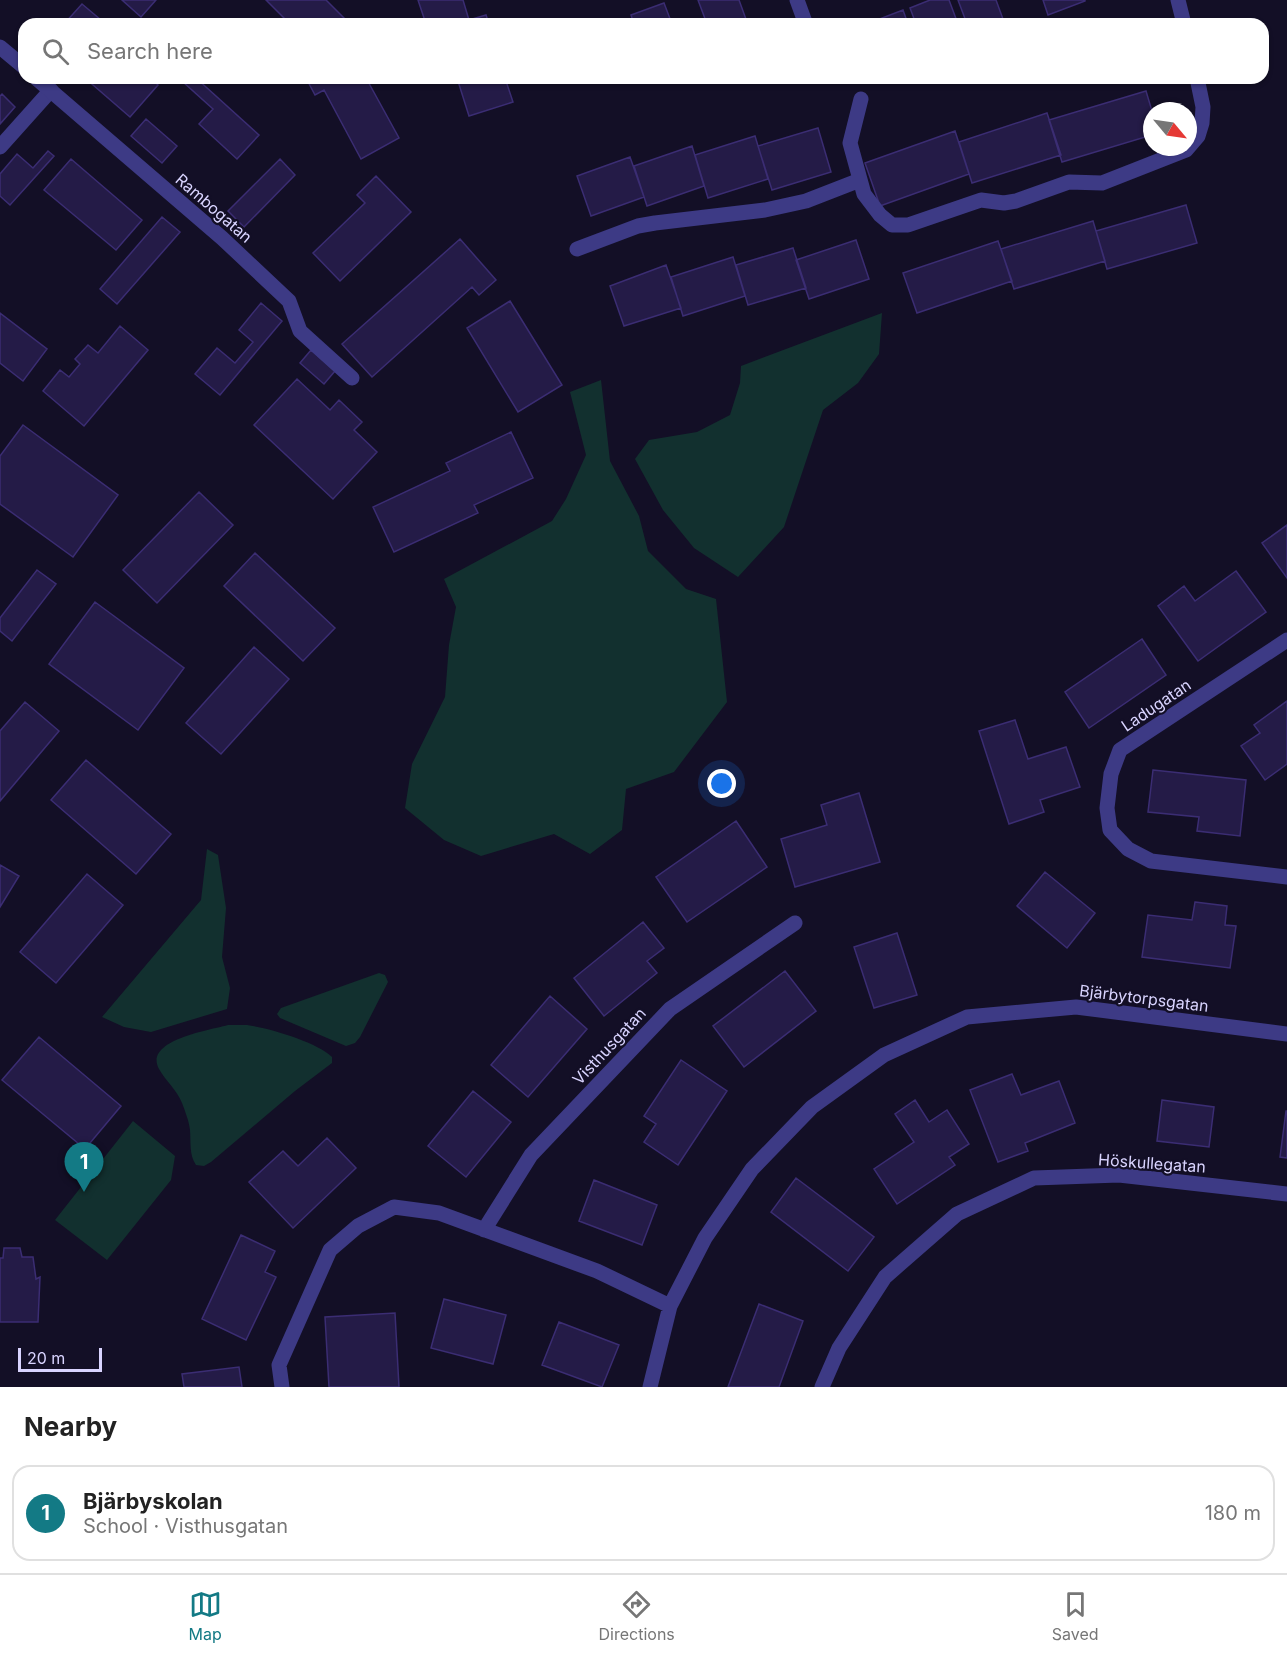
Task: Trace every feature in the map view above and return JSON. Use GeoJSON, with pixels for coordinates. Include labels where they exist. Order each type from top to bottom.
{"type":"FeatureCollection","features":[{"type":"Feature","properties":{"kind":"street"},"geometry":{"type":"LineString","coordinates":[[797,0],[803,18]]}},
{"type":"Feature","properties":{"kind":"street"},"geometry":{"type":"LineString","coordinates":[[1178,0],[1182,18]]}},
{"type":"Feature","properties":{"kind":"street"},"geometry":{"type":"LineString","coordinates":[[0,47],[18,62]]}},
{"type":"Feature","properties":{"kind":"street","name":"Rambogatan"},"geometry":{"type":"LineString","coordinates":[[44,84],[222,238],[289,301],[300,331],[352,378]]}},
{"type":"Feature","properties":{"kind":"street"},"geometry":{"type":"LineString","coordinates":[[861,99],[850,143],[864,194],[880,215],[892,225],[908,225],[981,200],[1004,203],[1069,182],[1102,183],[1186,150],[1198,136],[1202,123],[1203,107],[1198,84]]}},
{"type":"Feature","properties":{"kind":"street"},"geometry":{"type":"LineString","coordinates":[[0,147],[51,90]]}},
{"type":"Feature","properties":{"kind":"street"},"geometry":{"type":"LineString","coordinates":[[577,249],[638,226],[765,210],[806,201],[860,180]]}},
{"type":"Feature","properties":{"kind":"street","name":"Ladugatan"},"geometry":{"type":"LineString","coordinates":[[1287,640],[1120,750],[1111,774],[1107,808],[1110,830],[1128,849],[1151,861],[1287,877]]}},
{"type":"Feature","properties":{"kind":"street","name":"Visthusgatan"},"geometry":{"type":"LineString","coordinates":[[484,1230],[531,1155],[670,1009],[795,923]]}},
{"type":"Feature","properties":{"kind":"street","name":"Bjärbytorpsgatan"},"geometry":{"type":"LineString","coordinates":[[650,1387],[670,1306],[705,1238],[752,1168],[812,1107],[884,1055],[968,1017],[1076,1007],[1287,1034]]}},
{"type":"Feature","properties":{"kind":"street","name":"Höskullegatan"},"geometry":{"type":"LineString","coordinates":[[822,1387],[839,1348],[885,1277],[957,1214],[1034,1178],[1119,1175],[1287,1194]]}},
{"type":"Feature","properties":{"kind":"street"},"geometry":{"type":"LineString","coordinates":[[282,1387],[279,1365],[330,1250],[358,1226],[394,1207],[439,1213],[597,1271],[670,1306]]}},
{"type":"Feature","properties":{"kind":"green space"},"geometry":{"type":"Polygon","coordinates":[[[882,313],[879,354],[858,383],[823,410],[784,527],[738,577],[694,548],[663,510],[635,459],[649,440],[697,432],[730,415],[740,383],[741,366],[882,313]]]}},
{"type":"Feature","properties":{"kind":"green space"},"geometry":{"type":"Polygon","coordinates":[[[601,380],[610,461],[639,516],[648,551],[686,589],[716,599],[727,702],[674,772],[626,789],[622,830],[590,854],[554,834],[481,856],[444,840],[405,808],[412,764],[445,697],[449,645],[456,607],[444,579],[552,521],[566,499],[586,455],[570,392],[601,380]]]}},
{"type":"Feature","properties":{"kind":"green space"},"geometry":{"type":"Polygon","coordinates":[[[207,849],[218,855],[226,908],[222,957],[230,988],[227,1009],[151,1032],[124,1027],[102,1017],[201,900],[207,849]]]}},
{"type":"Feature","properties":{"kind":"green space"},"geometry":{"type":"Polygon","coordinates":[[[379,973],[385,975],[388,982],[355,1043],[346,1046],[280,1018],[277,1014],[281,1008],[379,973]]]}},
{"type":"Feature","properties":{"kind":"green space"},"geometry":{"type":"Polygon","coordinates":[[[228,1025],[247,1025],[280,1032],[325,1051],[332,1057],[332,1063],[211,1162],[204,1166],[196,1165],[191,1153],[189,1127],[180,1098],[159,1069],[157,1059],[161,1051],[169,1044],[181,1038],[228,1025]]]}},
{"type":"Feature","properties":{"kind":"green space"},"geometry":{"type":"Polygon","coordinates":[[[133,1121],[175,1156],[171,1180],[107,1260],[55,1220],[133,1121]]]}},
{"type":"Feature","properties":{"kind":"building"},"geometry":{"type":"Polygon","coordinates":[[[122,0],[156,0],[141,17],[122,0]]]}},
{"type":"Feature","properties":{"kind":"building"},"geometry":{"type":"Polygon","coordinates":[[[266,0],[326,0],[344,18],[284,18],[266,0]]]}},
{"type":"Feature","properties":{"kind":"building"},"geometry":{"type":"Polygon","coordinates":[[[418,0],[463,0],[468,18],[424,18],[418,0]]]}},
{"type":"Feature","properties":{"kind":"building"},"geometry":{"type":"Polygon","coordinates":[[[698,0],[739,0],[746,18],[705,18],[698,0]]]}},
{"type":"Feature","properties":{"kind":"building"},"geometry":{"type":"Polygon","coordinates":[[[930,0],[949,0],[956,18],[914,18],[910,8],[930,0]]]}},
{"type":"Feature","properties":{"kind":"building"},"geometry":{"type":"Polygon","coordinates":[[[958,0],[996,0],[1003,18],[965,18],[958,0]]]}},
{"type":"Feature","properties":{"kind":"building"},"geometry":{"type":"Polygon","coordinates":[[[1043,0],[1085,0],[1085,1],[1048,15],[1043,0]]]}},
{"type":"Feature","properties":{"kind":"building"},"geometry":{"type":"Polygon","coordinates":[[[664,3],[670,18],[632,18],[631,15],[664,3]]]}},
{"type":"Feature","properties":{"kind":"building"},"geometry":{"type":"Polygon","coordinates":[[[82,4],[99,18],[69,18],[82,4]]]}},
{"type":"Feature","properties":{"kind":"building"},"geometry":{"type":"Polygon","coordinates":[[[903,10],[906,18],[882,18],[903,10]]]}},
{"type":"Feature","properties":{"kind":"building"},"geometry":{"type":"Polygon","coordinates":[[[92,84],[157,84],[130,117],[92,84]]]}},
{"type":"Feature","properties":{"kind":"building"},"geometry":{"type":"Polygon","coordinates":[[[185,84],[203,84],[259,135],[237,159],[199,124],[213,109],[185,84]]]}},
{"type":"Feature","properties":{"kind":"building"},"geometry":{"type":"Polygon","coordinates":[[[309,84],[369,84],[399,138],[361,159],[324,90],[315,95],[309,84]]]}},
{"type":"Feature","properties":{"kind":"building"},"geometry":{"type":"Polygon","coordinates":[[[459,84],[507,84],[513,102],[469,116],[459,84]]]}},
{"type":"Feature","properties":{"kind":"building"},"geometry":{"type":"Polygon","coordinates":[[[1146,91],[1149,102],[1143,102],[1143,138],[1062,162],[1049,120],[1146,91]]]}},
{"type":"Feature","properties":{"kind":"building"},"geometry":{"type":"Polygon","coordinates":[[[2,94],[15,107],[0,124],[0,96],[2,94]]]}},
{"type":"Feature","properties":{"kind":"building"},"geometry":{"type":"Polygon","coordinates":[[[1047,113],[1061,155],[972,183],[959,142],[1047,113]]]}},
{"type":"Feature","properties":{"kind":"building"},"geometry":{"type":"Polygon","coordinates":[[[146,119],[177,146],[162,163],[131,136],[146,119]]]}},
{"type":"Feature","properties":{"kind":"building"},"geometry":{"type":"Polygon","coordinates":[[[818,128],[831,172],[772,190],[758,146],[818,128]]]}},
{"type":"Feature","properties":{"kind":"building"},"geometry":{"type":"Polygon","coordinates":[[[955,131],[969,174],[880,206],[865,163],[955,131]]]}},
{"type":"Feature","properties":{"kind":"building"},"geometry":{"type":"Polygon","coordinates":[[[755,136],[768,179],[708,198],[695,155],[755,136]]]}},
{"type":"Feature","properties":{"kind":"building"},"geometry":{"type":"Polygon","coordinates":[[[692,146],[704,186],[647,206],[634,166],[692,146]]]}},
{"type":"Feature","properties":{"kind":"building"},"geometry":{"type":"Polygon","coordinates":[[[48,151],[54,156],[10,205],[0,196],[0,174],[17,154],[33,168],[48,151]]]}},
{"type":"Feature","properties":{"kind":"building"},"geometry":{"type":"Polygon","coordinates":[[[630,157],[644,197],[591,216],[577,176],[630,157]]]}},
{"type":"Feature","properties":{"kind":"building"},"geometry":{"type":"Polygon","coordinates":[[[71,159],[142,220],[116,250],[44,190],[71,159]]]}},
{"type":"Feature","properties":{"kind":"building"},"geometry":{"type":"Polygon","coordinates":[[[280,159],[295,175],[244,227],[228,211],[280,159]]]}},
{"type":"Feature","properties":{"kind":"building"},"geometry":{"type":"Polygon","coordinates":[[[376,176],[411,212],[340,281],[313,253],[365,203],[357,195],[376,176]]]}},
{"type":"Feature","properties":{"kind":"building"},"geometry":{"type":"Polygon","coordinates":[[[1186,205],[1197,243],[1107,269],[1096,231],[1186,205]]]}},
{"type":"Feature","properties":{"kind":"building"},"geometry":{"type":"Polygon","coordinates":[[[162,217],[180,232],[117,304],[100,289],[162,217]]]}},
{"type":"Feature","properties":{"kind":"building"},"geometry":{"type":"Polygon","coordinates":[[[1093,221],[1105,261],[1014,289],[1001,249],[1093,221]]]}},
{"type":"Feature","properties":{"kind":"building"},"geometry":{"type":"Polygon","coordinates":[[[460,239],[496,280],[479,295],[472,287],[372,377],[342,344],[460,239]]]}},
{"type":"Feature","properties":{"kind":"building"},"geometry":{"type":"Polygon","coordinates":[[[856,240],[869,279],[809,299],[796,260],[856,240]]]}},
{"type":"Feature","properties":{"kind":"building"},"geometry":{"type":"Polygon","coordinates":[[[998,241],[1012,281],[917,313],[903,273],[998,241]]]}},
{"type":"Feature","properties":{"kind":"building"},"geometry":{"type":"Polygon","coordinates":[[[793,248],[806,288],[748,305],[736,265],[793,248]]]}},
{"type":"Feature","properties":{"kind":"building"},"geometry":{"type":"Polygon","coordinates":[[[733,257],[745,296],[683,316],[671,277],[733,257]]]}},
{"type":"Feature","properties":{"kind":"building"},"geometry":{"type":"Polygon","coordinates":[[[666,265],[681,308],[624,326],[610,286],[666,265]]]}},
{"type":"Feature","properties":{"kind":"building"},"geometry":{"type":"Polygon","coordinates":[[[510,301],[562,385],[518,412],[467,328],[510,301]]]}},
{"type":"Feature","properties":{"kind":"building"},"geometry":{"type":"Polygon","coordinates":[[[261,303],[282,321],[220,395],[195,374],[217,348],[235,363],[253,342],[239,330],[261,303]]]}},
{"type":"Feature","properties":{"kind":"building"},"geometry":{"type":"Polygon","coordinates":[[[0,313],[47,349],[23,381],[0,363],[0,313]]]}},
{"type":"Feature","properties":{"kind":"building"},"geometry":{"type":"Polygon","coordinates":[[[120,326],[148,350],[84,426],[43,391],[60,370],[69,377],[80,364],[75,359],[88,345],[98,353],[120,326]]]}},
{"type":"Feature","properties":{"kind":"building"},"geometry":{"type":"Polygon","coordinates":[[[311,350],[335,371],[324,384],[300,363],[311,350]]]}},
{"type":"Feature","properties":{"kind":"building"},"geometry":{"type":"Polygon","coordinates":[[[297,379],[330,410],[339,400],[362,422],[354,430],[377,452],[333,499],[254,425],[297,379]]]}},
{"type":"Feature","properties":{"kind":"building"},"geometry":{"type":"Polygon","coordinates":[[[23,425],[118,495],[73,557],[0,504],[0,456],[23,425]]]}},
{"type":"Feature","properties":{"kind":"building"},"geometry":{"type":"Polygon","coordinates":[[[511,432],[533,478],[474,505],[478,513],[394,552],[373,507],[450,471],[446,463],[511,432]]]}},
{"type":"Feature","properties":{"kind":"building"},"geometry":{"type":"Polygon","coordinates":[[[199,492],[233,525],[157,603],[123,570],[199,492]]]}},
{"type":"Feature","properties":{"kind":"building"},"geometry":{"type":"Polygon","coordinates":[[[1287,525],[1287,578],[1262,543],[1287,525]]]}},
{"type":"Feature","properties":{"kind":"building"},"geometry":{"type":"Polygon","coordinates":[[[255,553],[335,628],[303,661],[224,586],[255,553]]]}},
{"type":"Feature","properties":{"kind":"building"},"geometry":{"type":"Polygon","coordinates":[[[37,570],[56,584],[12,641],[0,631],[0,618],[37,570]]]}},
{"type":"Feature","properties":{"kind":"building"},"geometry":{"type":"Polygon","coordinates":[[[1236,571],[1266,612],[1198,661],[1158,606],[1184,586],[1195,601],[1236,571]]]}},
{"type":"Feature","properties":{"kind":"building"},"geometry":{"type":"Polygon","coordinates":[[[95,602],[184,668],[138,730],[49,664],[95,602]]]}},
{"type":"Feature","properties":{"kind":"building"},"geometry":{"type":"Polygon","coordinates":[[[1142,639],[1166,675],[1089,728],[1065,692],[1142,639]]]}},
{"type":"Feature","properties":{"kind":"building"},"geometry":{"type":"Polygon","coordinates":[[[254,647],[289,679],[221,754],[186,723],[254,647]]]}},
{"type":"Feature","properties":{"kind":"building"},"geometry":{"type":"Polygon","coordinates":[[[1287,701],[1287,764],[1265,780],[1241,746],[1260,733],[1254,725],[1287,701]]]}},
{"type":"Feature","properties":{"kind":"building"},"geometry":{"type":"Polygon","coordinates":[[[25,702],[59,731],[0,801],[0,731],[25,702]]]}},
{"type":"Feature","properties":{"kind":"building"},"geometry":{"type":"Polygon","coordinates":[[[1015,720],[1028,759],[1066,747],[1080,787],[1040,800],[1044,812],[1009,824],[979,731],[1015,720]]]}},
{"type":"Feature","properties":{"kind":"building"},"geometry":{"type":"Polygon","coordinates":[[[86,760],[171,834],[136,874],[51,800],[86,760]]]}},
{"type":"Feature","properties":{"kind":"building"},"geometry":{"type":"Polygon","coordinates":[[[1153,770],[1246,780],[1240,836],[1197,831],[1199,817],[1148,812],[1153,770]]]}},
{"type":"Feature","properties":{"kind":"building"},"geometry":{"type":"Polygon","coordinates":[[[859,793],[880,862],[795,887],[781,839],[827,825],[821,805],[859,793]]]}},
{"type":"Feature","properties":{"kind":"building"},"geometry":{"type":"Polygon","coordinates":[[[736,821],[767,867],[687,922],[656,877],[736,821]]]}},
{"type":"Feature","properties":{"kind":"building"},"geometry":{"type":"Polygon","coordinates":[[[0,865],[19,876],[0,907],[0,865]]]}},
{"type":"Feature","properties":{"kind":"building"},"geometry":{"type":"Polygon","coordinates":[[[1045,872],[1095,913],[1067,948],[1017,906],[1045,872]]]}},
{"type":"Feature","properties":{"kind":"building"},"geometry":{"type":"Polygon","coordinates":[[[87,874],[123,905],[56,983],[20,952],[87,874]]]}},
{"type":"Feature","properties":{"kind":"building"},"geometry":{"type":"Polygon","coordinates":[[[1195,902],[1227,906],[1225,925],[1236,926],[1230,968],[1142,957],[1148,915],[1192,920],[1195,902]]]}},
{"type":"Feature","properties":{"kind":"building"},"geometry":{"type":"Polygon","coordinates":[[[643,922],[664,948],[647,961],[657,973],[604,1016],[574,978],[643,922]]]}},
{"type":"Feature","properties":{"kind":"building"},"geometry":{"type":"Polygon","coordinates":[[[897,933],[917,995],[874,1008],[854,947],[897,933]]]}},
{"type":"Feature","properties":{"kind":"building"},"geometry":{"type":"Polygon","coordinates":[[[785,971],[816,1011],[744,1067],[713,1026],[785,971]]]}},
{"type":"Feature","properties":{"kind":"building"},"geometry":{"type":"Polygon","coordinates":[[[550,996],[587,1029],[528,1097],[491,1065],[550,996]]]}},
{"type":"Feature","properties":{"kind":"building"},"geometry":{"type":"Polygon","coordinates":[[[39,1037],[121,1106],[85,1149],[2,1080],[39,1037]]]}},
{"type":"Feature","properties":{"kind":"building"},"geometry":{"type":"Polygon","coordinates":[[[681,1060],[727,1091],[678,1165],[644,1142],[656,1124],[644,1116],[681,1060]]]}},
{"type":"Feature","properties":{"kind":"building"},"geometry":{"type":"Polygon","coordinates":[[[1012,1074],[1021,1095],[1059,1081],[1075,1123],[1025,1143],[1028,1151],[998,1162],[970,1090],[1012,1074]]]}},
{"type":"Feature","properties":{"kind":"building"},"geometry":{"type":"Polygon","coordinates":[[[473,1091],[511,1122],[466,1177],[428,1146],[473,1091]]]}},
{"type":"Feature","properties":{"kind":"building"},"geometry":{"type":"Polygon","coordinates":[[[915,1100],[929,1122],[947,1110],[969,1144],[949,1157],[955,1165],[897,1204],[874,1169],[914,1142],[895,1114],[915,1100]]]}},
{"type":"Feature","properties":{"kind":"building"},"geometry":{"type":"Polygon","coordinates":[[[1162,1100],[1214,1107],[1209,1147],[1157,1141],[1162,1100]]]}},
{"type":"Feature","properties":{"kind":"building"},"geometry":{"type":"Polygon","coordinates":[[[1287,1111],[1287,1158],[1280,1157],[1287,1111]]]}},
{"type":"Feature","properties":{"kind":"building"},"geometry":{"type":"Polygon","coordinates":[[[327,1138],[356,1168],[293,1228],[249,1182],[283,1151],[298,1166],[327,1138]]]}},
{"type":"Feature","properties":{"kind":"building"},"geometry":{"type":"Polygon","coordinates":[[[796,1178],[874,1237],[848,1271],[771,1212],[796,1178]]]}},
{"type":"Feature","properties":{"kind":"building"},"geometry":{"type":"Polygon","coordinates":[[[594,1180],[657,1205],[642,1245],[579,1221],[594,1180]]]}},
{"type":"Feature","properties":{"kind":"building"},"geometry":{"type":"Polygon","coordinates":[[[241,1235],[275,1251],[265,1272],[276,1277],[246,1340],[202,1319],[241,1235]]]}},
{"type":"Feature","properties":{"kind":"building"},"geometry":{"type":"Polygon","coordinates":[[[4,1248],[20,1248],[22,1257],[33,1257],[36,1279],[40,1277],[38,1322],[0,1322],[0,1258],[3,1258],[4,1248]]]}},
{"type":"Feature","properties":{"kind":"building"},"geometry":{"type":"Polygon","coordinates":[[[444,1299],[506,1315],[493,1364],[431,1348],[444,1299]]]}},
{"type":"Feature","properties":{"kind":"building"},"geometry":{"type":"Polygon","coordinates":[[[759,1304],[803,1321],[779,1387],[728,1387],[759,1304]]]}},
{"type":"Feature","properties":{"kind":"building"},"geometry":{"type":"Polygon","coordinates":[[[395,1313],[399,1387],[329,1387],[325,1317],[395,1313]]]}},
{"type":"Feature","properties":{"kind":"building"},"geometry":{"type":"Polygon","coordinates":[[[559,1322],[619,1345],[602,1387],[542,1365],[559,1322]]]}},
{"type":"Feature","properties":{"kind":"building"},"geometry":{"type":"Polygon","coordinates":[[[239,1367],[242,1387],[184,1387],[182,1374],[239,1367]]]}},
{"type":"Feature","properties":{"kind":"place","name":"Bjärbyskolan"},"geometry":{"type":"Point","coordinates":[84,1192]}}]}
